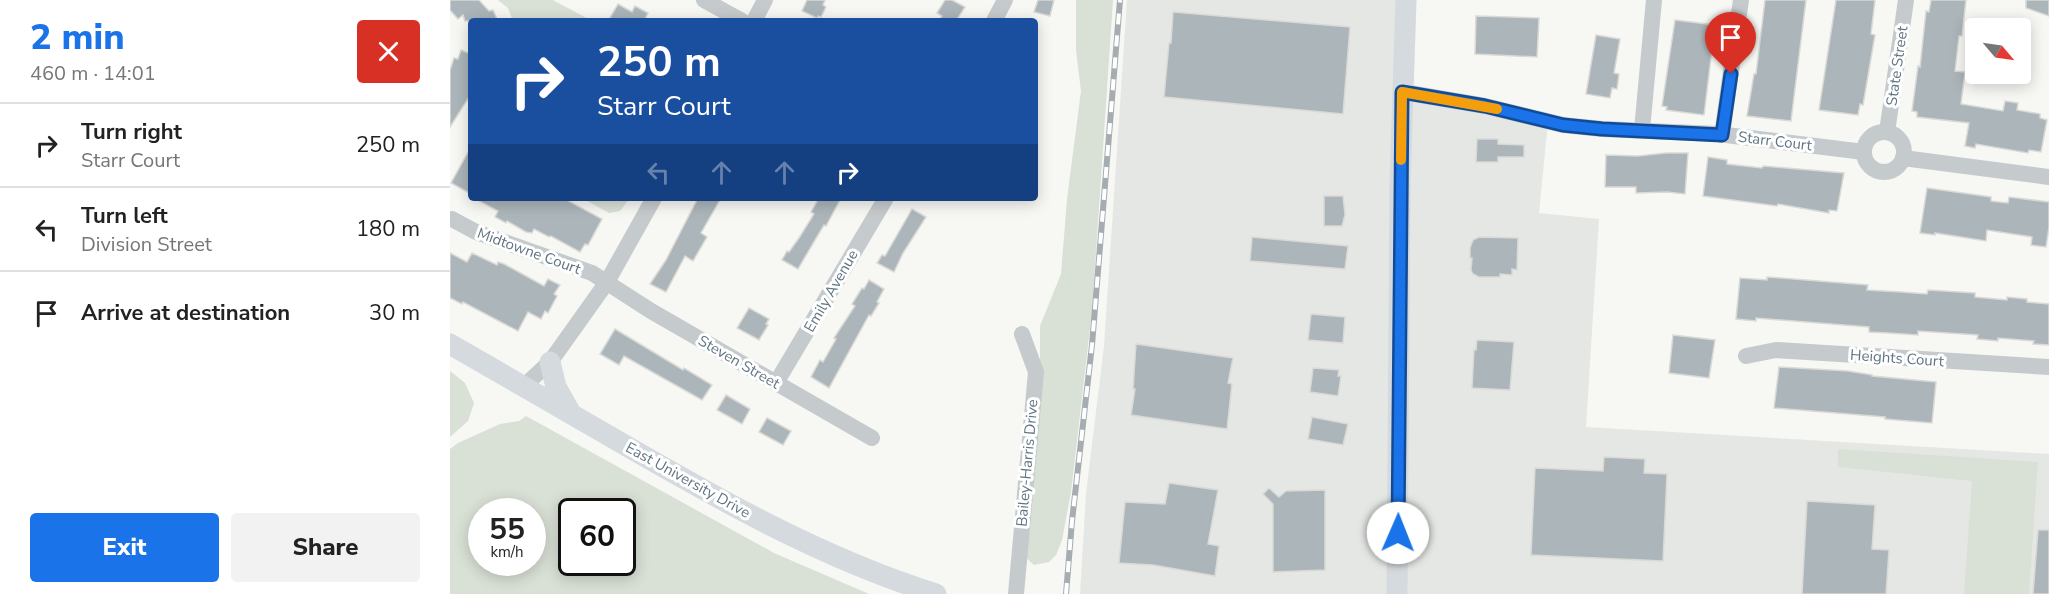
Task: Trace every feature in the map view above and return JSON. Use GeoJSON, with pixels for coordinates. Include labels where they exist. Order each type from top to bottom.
{"type":"FeatureCollection","features":[{"type":"Feature","properties":{"kind":"main road"},"geometry":{"type":"LineString","coordinates":[[1397,594],[1402,92],[1406,0]]}},
{"type":"Feature","properties":{"kind":"main road","name":"East University Drive"},"geometry":{"type":"LineString","coordinates":[[450,344],[710,495],[792,537],[878,574],[936,594]]}},
{"type":"Feature","properties":{"kind":"main road"},"geometry":{"type":"LineString","coordinates":[[550,362],[556,387],[570,412]]}},
{"type":"Feature","properties":{"kind":"street"},"geometry":{"type":"LineString","coordinates":[[704,0],[737,18]]}},
{"type":"Feature","properties":{"kind":"street"},"geometry":{"type":"LineString","coordinates":[[756,18],[765,0]]}},
{"type":"Feature","properties":{"kind":"street"},"geometry":{"type":"LineString","coordinates":[[996,18],[1005,0]]}},
{"type":"Feature","properties":{"kind":"street"},"geometry":{"type":"LineString","coordinates":[[1642,130],[1654,0]]}},
{"type":"Feature","properties":{"kind":"street"},"geometry":{"type":"LineString","coordinates":[[1722,135],[1740,0]]}},
{"type":"Feature","properties":{"kind":"street","name":"State Street"},"geometry":{"type":"LineString","coordinates":[[1887,132],[1906,0]]}},
{"type":"Feature","properties":{"kind":"street","name":"Starr Court"},"geometry":{"type":"LineString","coordinates":[[1402,92],[1485,106],[1563,125],[1722,135],[1864,152]]}},
{"type":"Feature","properties":{"kind":"street"},"geometry":{"type":"LineString","coordinates":[[1887,132],[1899,139],[1902,144],[1903,158],[1892,170],[1881,172],[1867,163],[1864,146],[1871,136],[1887,132]]}},
{"type":"Feature","properties":{"kind":"street"},"geometry":{"type":"LineString","coordinates":[[1903,158],[2049,177]]}},
{"type":"Feature","properties":{"kind":"street"},"geometry":{"type":"LineString","coordinates":[[523,387],[550,362],[607,282],[652,201]]}},
{"type":"Feature","properties":{"kind":"street","name":"Emily Avenue"},"geometry":{"type":"LineString","coordinates":[[776,383],[884,201]]}},
{"type":"Feature","properties":{"kind":"street","name":"Midtowne Court"},"geometry":{"type":"LineString","coordinates":[[452,219],[476,232],[592,273],[607,282]]}},
{"type":"Feature","properties":{"kind":"street","name":"Steven Street"},"geometry":{"type":"LineString","coordinates":[[607,282],[651,311],[872,438]]}},
{"type":"Feature","properties":{"kind":"street","name":"Bailey-Harris Drive"},"geometry":{"type":"LineString","coordinates":[[1016,594],[1036,372],[1022,334]]}},
{"type":"Feature","properties":{"kind":"street","name":"Heights Court"},"geometry":{"type":"LineString","coordinates":[[1746,356],[1776,350],[2049,367]]}},
{"type":"Feature","properties":{"kind":"shaded area"},"geometry":{"type":"Polygon","coordinates":[[[498,0],[553,0],[586,18],[512,18],[508,8],[498,0]]]}},
{"type":"Feature","properties":{"kind":"shaded area"},"geometry":{"type":"Polygon","coordinates":[[[1076,0],[1113,0],[1092,311],[1071,492],[1062,540],[1056,555],[1049,562],[1034,565],[1024,556],[1040,363],[1040,326],[1061,274],[1067,199],[1081,91],[1076,50],[1076,0]]]}},
{"type":"Feature","properties":{"kind":"shaded area"},"geometry":{"type":"Polygon","coordinates":[[[1127,0],[1406,0],[1403,92],[1548,122],[1539,213],[1599,219],[1586,427],[2049,454],[2049,594],[1080,594],[1086,494],[1104,346],[1127,0]]]}},
{"type":"Feature","properties":{"kind":"shaded area"},"geometry":{"type":"Polygon","coordinates":[[[587,201],[628,201],[620,211],[609,213],[587,201]]]}},
{"type":"Feature","properties":{"kind":"shaded area"},"geometry":{"type":"Polygon","coordinates":[[[450,371],[465,383],[474,403],[468,421],[450,437],[450,371]]]}},
{"type":"Feature","properties":{"kind":"shaded area"},"geometry":{"type":"Polygon","coordinates":[[[526,416],[774,553],[869,594],[450,594],[450,449],[500,424],[519,421],[526,416]]]}},
{"type":"Feature","properties":{"kind":"shaded area"},"geometry":{"type":"Polygon","coordinates":[[[1838,449],[2038,462],[2029,594],[1964,594],[1972,481],[1838,467],[1838,449]]]}},
{"type":"Feature","properties":{"kind":"building"},"geometry":{"type":"Polygon","coordinates":[[[450,0],[479,0],[489,11],[493,10],[497,18],[468,18],[468,21],[465,21],[463,15],[458,19],[450,10],[450,0]]]}},
{"type":"Feature","properties":{"kind":"building"},"geometry":{"type":"Polygon","coordinates":[[[807,0],[825,0],[823,5],[826,7],[821,17],[817,18],[802,11],[807,0]]]}},
{"type":"Feature","properties":{"kind":"building"},"geometry":{"type":"Polygon","coordinates":[[[945,0],[952,0],[965,7],[958,18],[941,18],[942,16],[937,13],[945,0]]]}},
{"type":"Feature","properties":{"kind":"building"},"geometry":{"type":"Polygon","coordinates":[[[1038,0],[1054,0],[1050,16],[1034,12],[1038,0]]]}},
{"type":"Feature","properties":{"kind":"building"},"geometry":{"type":"Polygon","coordinates":[[[1765,0],[1806,0],[1791,121],[1747,116],[1754,74],[1756,74],[1765,0]]]}},
{"type":"Feature","properties":{"kind":"building"},"geometry":{"type":"Polygon","coordinates":[[[1836,0],[1875,0],[1871,34],[1875,35],[1863,105],[1860,104],[1858,115],[1819,110],[1836,0]]]}},
{"type":"Feature","properties":{"kind":"building"},"geometry":{"type":"Polygon","coordinates":[[[1931,0],[1966,0],[1955,71],[1965,72],[1961,104],[2003,111],[2005,101],[2018,103],[2017,110],[2040,114],[2040,118],[2047,120],[2041,152],[2029,150],[2028,153],[1976,144],[1975,148],[1965,146],[1969,123],[1917,117],[1917,112],[1912,111],[1918,66],[1920,67],[1926,11],[1929,12],[1931,0]]]}},
{"type":"Feature","properties":{"kind":"building"},"geometry":{"type":"Polygon","coordinates":[[[2026,0],[2049,0],[2049,16],[2026,8],[2026,0]]]}},
{"type":"Feature","properties":{"kind":"building"},"geometry":{"type":"Polygon","coordinates":[[[618,4],[632,12],[635,6],[648,13],[646,18],[610,18],[618,4]]]}},
{"type":"Feature","properties":{"kind":"building"},"geometry":{"type":"Polygon","coordinates":[[[1173,12],[1350,27],[1343,114],[1164,97],[1173,12]]]}},
{"type":"Feature","properties":{"kind":"building"},"geometry":{"type":"Polygon","coordinates":[[[1476,16],[1539,18],[1537,57],[1475,54],[1476,16]]]}},
{"type":"Feature","properties":{"kind":"building"},"geometry":{"type":"Polygon","coordinates":[[[1675,20],[1715,25],[1704,115],[1666,110],[1667,107],[1662,106],[1675,20]]]}},
{"type":"Feature","properties":{"kind":"building"},"geometry":{"type":"Polygon","coordinates":[[[1596,35],[1620,39],[1614,73],[1619,74],[1617,89],[1612,88],[1610,98],[1586,94],[1596,35]]]}},
{"type":"Feature","properties":{"kind":"building"},"geometry":{"type":"Polygon","coordinates":[[[461,50],[468,53],[468,99],[450,127],[450,70],[454,58],[458,59],[461,50]]]}},
{"type":"Feature","properties":{"kind":"building"},"geometry":{"type":"Polygon","coordinates":[[[1477,139],[1498,139],[1498,144],[1524,145],[1524,157],[1498,157],[1498,162],[1476,162],[1477,139]]]}},
{"type":"Feature","properties":{"kind":"building"},"geometry":{"type":"Polygon","coordinates":[[[468,152],[468,192],[451,183],[468,152]]]}},
{"type":"Feature","properties":{"kind":"building"},"geometry":{"type":"Polygon","coordinates":[[[1688,153],[1685,194],[1636,193],[1636,187],[1605,187],[1606,155],[1638,156],[1688,153]]]}},
{"type":"Feature","properties":{"kind":"building"},"geometry":{"type":"Polygon","coordinates":[[[1708,157],[1727,160],[1727,164],[1844,173],[1837,211],[1829,210],[1829,213],[1778,204],[1777,206],[1703,196],[1708,157]]]}},
{"type":"Feature","properties":{"kind":"building"},"geometry":{"type":"Polygon","coordinates":[[[1927,188],[1991,197],[1991,201],[2008,203],[2009,197],[2049,202],[2046,247],[2031,245],[2032,237],[1987,230],[1986,241],[1935,233],[1935,235],[1920,233],[1927,188]]]}},
{"type":"Feature","properties":{"kind":"building"},"geometry":{"type":"Polygon","coordinates":[[[1324,196],[1343,196],[1345,215],[1342,226],[1324,226],[1324,196]]]}},
{"type":"Feature","properties":{"kind":"building"},"geometry":{"type":"Polygon","coordinates":[[[480,201],[569,201],[602,219],[588,245],[585,244],[580,252],[534,229],[532,233],[526,232],[507,221],[506,223],[495,217],[498,211],[480,201]]]}},
{"type":"Feature","properties":{"kind":"building"},"geometry":{"type":"Polygon","coordinates":[[[696,201],[719,201],[701,233],[707,237],[693,261],[685,256],[666,292],[650,284],[666,260],[696,201]]]}},
{"type":"Feature","properties":{"kind":"building"},"geometry":{"type":"Polygon","coordinates":[[[817,201],[839,201],[798,269],[782,260],[814,214],[811,212],[817,201]]]}},
{"type":"Feature","properties":{"kind":"building"},"geometry":{"type":"Polygon","coordinates":[[[912,209],[926,217],[894,272],[877,263],[882,255],[885,256],[912,209]]]}},
{"type":"Feature","properties":{"kind":"building"},"geometry":{"type":"Polygon","coordinates":[[[1252,237],[1348,246],[1345,269],[1250,261],[1252,237]]]}},
{"type":"Feature","properties":{"kind":"building"},"geometry":{"type":"Polygon","coordinates":[[[1479,237],[1518,238],[1517,270],[1512,269],[1512,275],[1479,277],[1473,274],[1470,248],[1473,240],[1479,237]]]}},
{"type":"Feature","properties":{"kind":"building"},"geometry":{"type":"Polygon","coordinates":[[[450,253],[467,262],[472,253],[497,265],[498,262],[504,264],[544,286],[548,279],[560,285],[554,294],[557,296],[548,313],[545,311],[541,319],[528,312],[518,331],[463,302],[462,304],[450,298],[450,253]]]}},
{"type":"Feature","properties":{"kind":"building"},"geometry":{"type":"Polygon","coordinates":[[[1767,277],[1868,285],[1867,290],[1927,294],[1928,290],[1975,293],[1975,297],[2007,300],[2007,297],[2049,304],[2049,345],[2033,344],[2034,341],[1998,338],[1998,341],[1977,339],[1978,335],[1918,331],[1918,335],[1869,332],[1869,327],[1756,318],[1756,321],[1736,319],[1740,278],[1767,280],[1767,277]]]}},
{"type":"Feature","properties":{"kind":"building"},"geometry":{"type":"Polygon","coordinates":[[[869,280],[884,289],[877,302],[879,303],[871,316],[869,315],[829,388],[811,377],[820,360],[823,362],[836,339],[834,338],[855,306],[852,304],[869,280]]]}},
{"type":"Feature","properties":{"kind":"building"},"geometry":{"type":"Polygon","coordinates":[[[749,308],[769,319],[759,340],[737,328],[749,308]]]}},
{"type":"Feature","properties":{"kind":"building"},"geometry":{"type":"Polygon","coordinates":[[[1311,314],[1345,317],[1343,343],[1308,340],[1311,314]]]}},
{"type":"Feature","properties":{"kind":"building"},"geometry":{"type":"Polygon","coordinates":[[[615,329],[712,385],[702,400],[624,356],[619,365],[600,354],[615,329]]]}},
{"type":"Feature","properties":{"kind":"building"},"geometry":{"type":"Polygon","coordinates":[[[1673,335],[1715,340],[1709,378],[1669,373],[1673,335]]]}},
{"type":"Feature","properties":{"kind":"building"},"geometry":{"type":"Polygon","coordinates":[[[1477,340],[1514,342],[1510,390],[1472,388],[1474,350],[1476,350],[1477,340]]]}},
{"type":"Feature","properties":{"kind":"building"},"geometry":{"type":"Polygon","coordinates":[[[1136,344],[1233,358],[1228,383],[1232,384],[1227,429],[1131,415],[1135,389],[1133,389],[1136,344]]]}},
{"type":"Feature","properties":{"kind":"building"},"geometry":{"type":"Polygon","coordinates":[[[1779,367],[1848,371],[1872,376],[1936,382],[1932,423],[1774,408],[1779,367]]]}},
{"type":"Feature","properties":{"kind":"building"},"geometry":{"type":"Polygon","coordinates":[[[1313,368],[1339,370],[1338,376],[1341,376],[1338,396],[1310,392],[1313,368]]]}},
{"type":"Feature","properties":{"kind":"building"},"geometry":{"type":"Polygon","coordinates":[[[726,395],[750,409],[742,424],[717,410],[726,395]]]}},
{"type":"Feature","properties":{"kind":"building"},"geometry":{"type":"Polygon","coordinates":[[[1312,417],[1348,424],[1343,445],[1308,439],[1312,417]]]}},
{"type":"Feature","properties":{"kind":"building"},"geometry":{"type":"Polygon","coordinates":[[[767,418],[791,431],[783,445],[759,432],[767,418]]]}},
{"type":"Feature","properties":{"kind":"building"},"geometry":{"type":"Polygon","coordinates":[[[1604,457],[1645,459],[1644,473],[1667,474],[1663,561],[1531,555],[1535,468],[1603,471],[1604,457]]]}},
{"type":"Feature","properties":{"kind":"building"},"geometry":{"type":"Polygon","coordinates":[[[1169,483],[1218,490],[1208,544],[1219,546],[1215,576],[1153,565],[1119,563],[1125,502],[1165,504],[1169,483]]]}},
{"type":"Feature","properties":{"kind":"building"},"geometry":{"type":"Polygon","coordinates":[[[1269,488],[1279,497],[1286,491],[1325,490],[1325,570],[1273,572],[1273,504],[1263,494],[1269,488]]]}},
{"type":"Feature","properties":{"kind":"building"},"geometry":{"type":"Polygon","coordinates":[[[1807,501],[1875,505],[1872,549],[1889,550],[1886,594],[1802,594],[1807,501]]]}},
{"type":"Feature","properties":{"kind":"building"},"geometry":{"type":"Polygon","coordinates":[[[2038,530],[2049,530],[2049,594],[2033,594],[2038,530]]]}},
{"type":"Feature","properties":{"kind":"railway"},"geometry":{"type":"LineString","coordinates":[[1066,594],[1092,345],[1120,0]]}},
{"type":"Feature","properties":{"kind":"slow traffic"},"geometry":{"type":"LineString","coordinates":[[1401,160],[1402,92],[1497,109]]}},
{"type":"Feature","properties":{"kind":"route"},"geometry":{"type":"LineString","coordinates":[[1398,533],[1402,92],[1485,106],[1563,125],[1722,135],[1731,74]]}}]}
